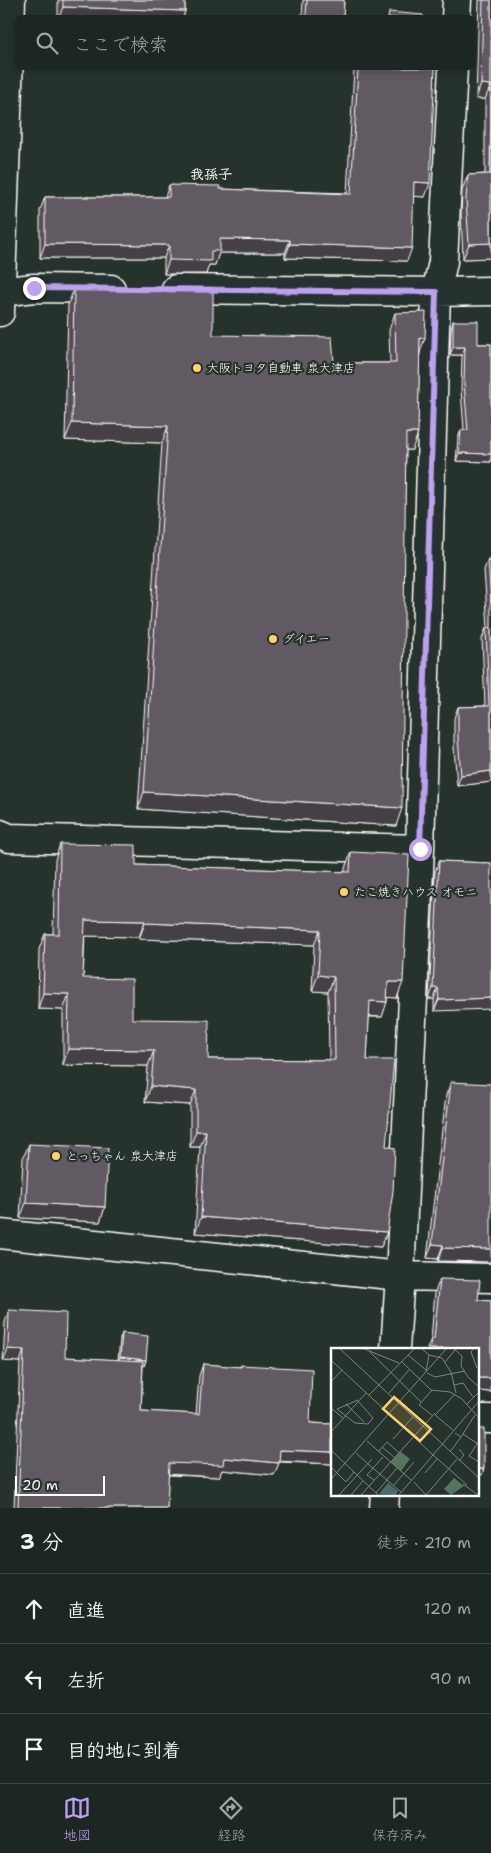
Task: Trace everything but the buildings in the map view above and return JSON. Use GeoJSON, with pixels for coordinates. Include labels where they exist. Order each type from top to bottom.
{"type":"FeatureCollection","features":[{"type":"Feature","properties":{"kind":"street"},"geometry":{"type":"LineString","coordinates":[[11,0],[0,299],[34,288],[491,291]]}},
{"type":"Feature","properties":{"kind":"street"},"geometry":{"type":"LineString","coordinates":[[456,15],[457,0]]}},
{"type":"Feature","properties":{"kind":"street"},"geometry":{"type":"LineString","coordinates":[[395,1348],[420,849],[436,292],[443,262],[453,70]]}},
{"type":"Feature","properties":{"kind":"street"},"geometry":{"type":"LineString","coordinates":[[0,834],[9,838],[420,849]]}},
{"type":"Feature","properties":{"kind":"street"},"geometry":{"type":"LineString","coordinates":[[0,1234],[400,1276],[491,1278]]}},
{"type":"Feature","properties":{"kind":"street"},"geometry":{"type":"LineString","coordinates":[[478,1419],[491,1419]]}},
{"type":"Feature","properties":{"kind":"place","name":"大阪トヨタ自動車 泉大津店"},"geometry":{"type":"Point","coordinates":[197,368]}},
{"type":"Feature","properties":{"kind":"place","name":"ダイエー"},"geometry":{"type":"Point","coordinates":[273,639]}},
{"type":"Feature","properties":{"kind":"place","name":"たこ焼きハウス オモニ"},"geometry":{"type":"Point","coordinates":[344,892]}},
{"type":"Feature","properties":{"kind":"place","name":"とっちゃん 泉大津店"},"geometry":{"type":"Point","coordinates":[56,1156]}},
{"type":"Feature","properties":{"kind":"district","name":"我孫子"},"geometry":{"type":"Point","coordinates":[211,174]}},
{"type":"Feature","properties":{"kind":"route"},"geometry":{"type":"LineString","coordinates":[[34,288],[436,292],[420,849]]}}]}
